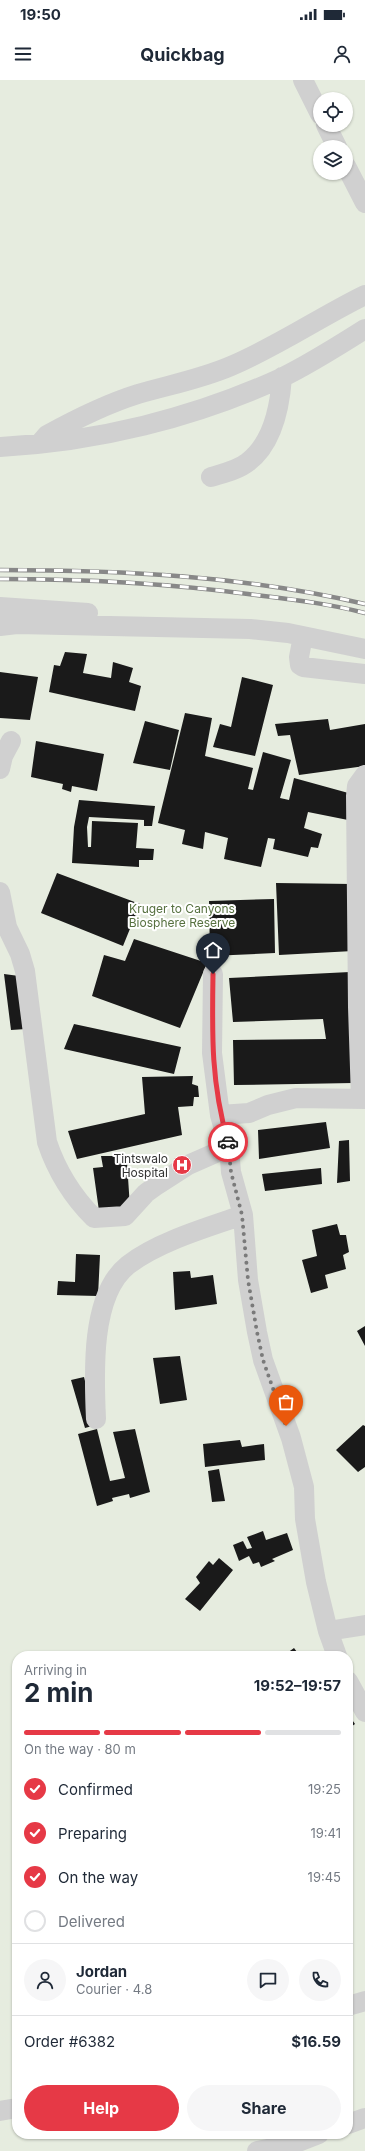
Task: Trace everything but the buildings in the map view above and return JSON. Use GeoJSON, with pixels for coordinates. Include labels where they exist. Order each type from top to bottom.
{"type":"FeatureCollection","features":[{"type":"Feature","properties":{"kind":"street"},"geometry":{"type":"LineString","coordinates":[[303,80],[313,100]]}},
{"type":"Feature","properties":{"kind":"street"},"geometry":{"type":"LineString","coordinates":[[353,180],[365,203]]}},
{"type":"Feature","properties":{"kind":"street"},"geometry":{"type":"LineString","coordinates":[[40,444],[47,435],[95,411],[136,394],[198,378],[230,366],[300,332],[365,295]]}},
{"type":"Feature","properties":{"kind":"street"},"geometry":{"type":"LineString","coordinates":[[0,447],[40,444],[95,436],[147,424],[207,407],[282,378],[365,329]]}},
{"type":"Feature","properties":{"kind":"street"},"geometry":{"type":"LineString","coordinates":[[211,477],[231,471],[248,462],[258,452],[276,418],[281,395],[282,378]]}},
{"type":"Feature","properties":{"kind":"street"},"geometry":{"type":"LineString","coordinates":[[0,607],[157,618],[205,627]]}},
{"type":"Feature","properties":{"kind":"street"},"geometry":{"type":"LineString","coordinates":[[0,626],[16,624],[250,629],[302,636],[365,648]]}},
{"type":"Feature","properties":{"kind":"street"},"geometry":{"type":"LineString","coordinates":[[302,636],[299,657],[300,665],[303,667],[365,674]]}},
{"type":"Feature","properties":{"kind":"street"},"geometry":{"type":"LineString","coordinates":[[0,769],[3,756],[11,741]]}},
{"type":"Feature","properties":{"kind":"street"},"geometry":{"type":"LineString","coordinates":[[220,1115],[249,1113],[268,1104],[296,1098],[363,1099],[358,1007],[356,796],[357,786],[365,775]]}},
{"type":"Feature","properties":{"kind":"street"},"geometry":{"type":"LineString","coordinates":[[0,892],[7,927],[20,954],[26,977],[47,1142],[53,1160],[64,1182],[81,1205],[94,1218],[125,1216],[146,1193],[157,1185],[188,1166],[229,1147]]}},
{"type":"Feature","properties":{"kind":"street"},"geometry":{"type":"LineString","coordinates":[[213,974],[212,1053],[220,1115],[229,1147],[231,1172],[242,1215],[248,1280],[257,1332],[263,1360],[291,1438],[304,1487],[305,1519],[316,1582],[328,1631],[335,1651]]}},
{"type":"Feature","properties":{"kind":"street"},"geometry":{"type":"LineString","coordinates":[[96,1419],[94,1370],[97,1337],[105,1304],[112,1284],[128,1265],[177,1238],[242,1215]]}},
{"type":"Feature","properties":{"kind":"street"},"geometry":{"type":"LineString","coordinates":[[328,1631],[365,1625]]}},
{"type":"Feature","properties":{"kind":"street"},"geometry":{"type":"LineString","coordinates":[[353,1690],[365,1712]]}},
{"type":"Feature","properties":{"kind":"street"},"geometry":{"type":"LineString","coordinates":[[353,2005],[365,2001]]}},
{"type":"Feature","properties":{"kind":"street"},"geometry":{"type":"LineString","coordinates":[[0,2112],[12,2109]]}},
{"type":"Feature","properties":{"kind":"street"},"geometry":{"type":"LineString","coordinates":[[353,2122],[365,2118]]}},
{"type":"Feature","properties":{"kind":"street"},"geometry":{"type":"LineString","coordinates":[[257,2151],[293,2144],[306,2139]]}},
{"type":"Feature","properties":{"kind":"green space","name":"Kruger to Canyons Biosphere Reserve"},"geometry":{"type":"Polygon","coordinates":[[[0,80],[365,80],[365,2151],[0,2151],[0,80]]]}},
{"type":"Feature","properties":{"kind":"railway"},"geometry":{"type":"LineString","coordinates":[[0,570],[92,571],[184,576],[275,587],[320,594],[365,604]]}},
{"type":"Feature","properties":{"kind":"railway"},"geometry":{"type":"LineString","coordinates":[[0,579],[155,584],[217,590],[307,602],[365,613]]}},
{"type":"Feature","properties":{"kind":"way so far"},"geometry":{"type":"LineString","coordinates":[[228,1142],[231,1172],[242,1215],[248,1280],[257,1332],[263,1360],[286,1426]]}},
{"type":"Feature","properties":{"kind":"place","name":"Tintswalo Hospital"},"geometry":{"type":"Point","coordinates":[182,1165]}},
{"type":"Feature","properties":{"kind":"route"},"geometry":{"type":"LineString","coordinates":[[213,974],[213,1069],[220,1115],[228,1142]]}}]}
